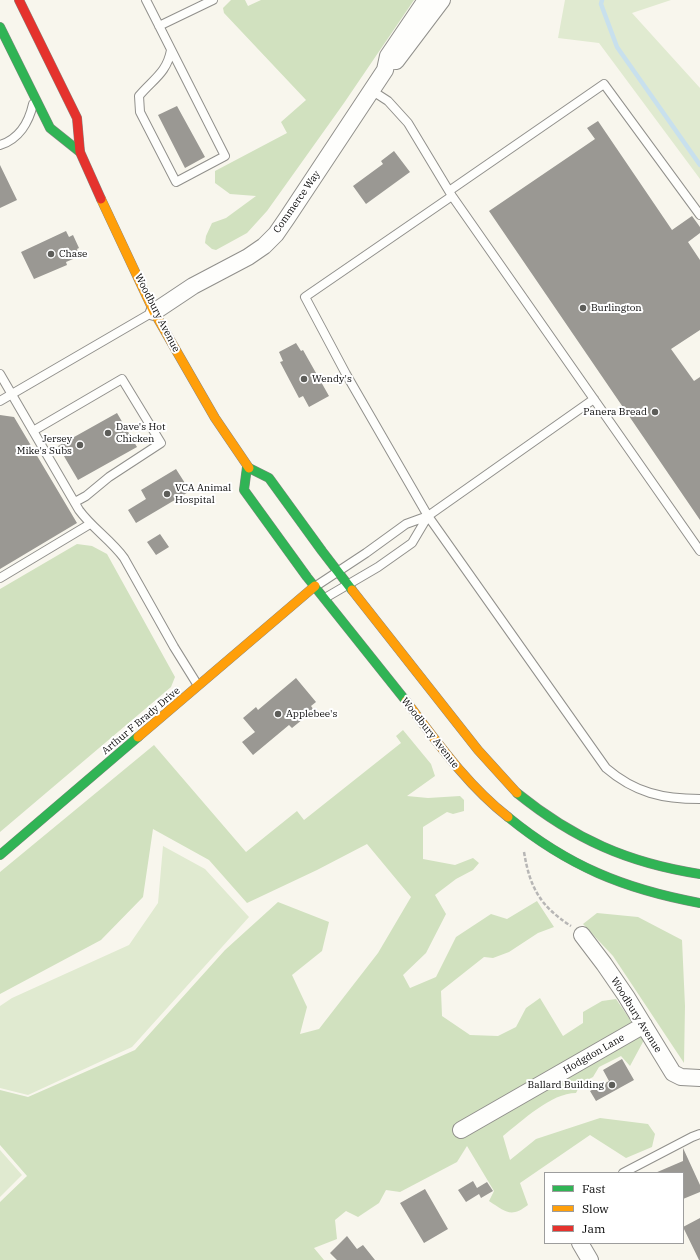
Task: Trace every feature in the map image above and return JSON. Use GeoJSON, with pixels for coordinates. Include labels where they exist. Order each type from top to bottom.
{"type":"FeatureCollection","features":[{"type":"Feature","properties":{"kind":"main road","name":"Woodbury Avenue"},"geometry":{"type":"LineString","coordinates":[[20,0],[77,118],[80,152],[154,312],[192,379],[247,467],[244,490],[279,539],[442,750],[478,791],[516,826],[553,851],[602,876],[654,894],[700,903]]}},
{"type":"Feature","properties":{"kind":"main road","name":"Woodbury Avenue"},"geometry":{"type":"LineString","coordinates":[[0,27],[50,128],[80,152]]}},
{"type":"Feature","properties":{"kind":"main road"},"geometry":{"type":"LineString","coordinates":[[247,467],[269,478],[338,571],[478,750],[517,793],[559,823],[606,848],[656,866],[700,874]]}},
{"type":"Feature","properties":{"kind":"main road","name":"Arthur F Brady Drive"},"geometry":{"type":"LineString","coordinates":[[0,855],[315,586]]}},
{"type":"Feature","properties":{"kind":"main road"},"geometry":{"type":"LineString","coordinates":[[297,602],[325,598]]}},
{"type":"Feature","properties":{"kind":"street","name":"Commerce Way"},"geometry":{"type":"LineString","coordinates":[[385,70],[388,56],[426,0]]}},
{"type":"Feature","properties":{"kind":"street","name":"Commerce Way"},"geometry":{"type":"LineString","coordinates":[[154,312],[193,286],[248,257],[264,246],[276,234],[385,70],[396,62],[442,0]]}},
{"type":"Feature","properties":{"kind":"street","name":"Woodbury Avenue"},"geometry":{"type":"LineString","coordinates":[[582,935],[604,964],[673,1073],[681,1077],[700,1078]]}},
{"type":"Feature","properties":{"kind":"street","name":"Hodgdon Lane"},"geometry":{"type":"LineString","coordinates":[[461,1130],[644,1025]]}},
{"type":"Feature","properties":{"kind":"street"},"geometry":{"type":"LineString","coordinates":[[581,1244],[590,1260]]}},
{"type":"Feature","properties":{"kind":"lane"},"geometry":{"type":"LineString","coordinates":[[146,0],[224,156],[176,182],[140,112],[139,105],[139,96],[160,74],[169,59],[170,50]]}},
{"type":"Feature","properties":{"kind":"lane"},"geometry":{"type":"LineString","coordinates":[[160,30],[213,0]]}},
{"type":"Feature","properties":{"kind":"lane"},"geometry":{"type":"LineString","coordinates":[[700,215],[604,84],[305,297],[346,374],[428,516],[606,768],[622,781],[648,793],[676,798],[700,798]]}},
{"type":"Feature","properties":{"kind":"lane"},"geometry":{"type":"LineString","coordinates":[[371,90],[388,101],[408,123],[451,193],[700,551]]}},
{"type":"Feature","properties":{"kind":"lane"},"geometry":{"type":"LineString","coordinates":[[0,145],[14,138],[24,127],[31,114],[34,95]]}},
{"type":"Feature","properties":{"kind":"lane"},"geometry":{"type":"LineString","coordinates":[[0,401],[154,312]]}},
{"type":"Feature","properties":{"kind":"lane"},"geometry":{"type":"LineString","coordinates":[[0,374],[75,502],[90,524],[115,547],[124,558],[198,687]]}},
{"type":"Feature","properties":{"kind":"lane"},"geometry":{"type":"LineString","coordinates":[[34,431],[122,379],[161,443],[109,477],[86,496],[75,502]]}},
{"type":"Feature","properties":{"kind":"lane"},"geometry":{"type":"LineString","coordinates":[[315,586],[406,524],[428,516],[594,399]]}},
{"type":"Feature","properties":{"kind":"lane"},"geometry":{"type":"LineString","coordinates":[[325,598],[378,567],[412,543],[428,516]]}},
{"type":"Feature","properties":{"kind":"lane"},"geometry":{"type":"LineString","coordinates":[[0,578],[90,524]]}},
{"type":"Feature","properties":{"kind":"lane"},"geometry":{"type":"LineString","coordinates":[[625,1172],[700,1134]]}},
{"type":"Feature","properties":{"kind":"path"},"geometry":{"type":"LineString","coordinates":[[524,852],[527,870],[534,888],[542,901],[557,917],[573,927],[582,935]]}},
{"type":"Feature","properties":{"kind":"green space"},"geometry":{"type":"Polygon","coordinates":[[[231,0],[245,0],[248,6],[261,0],[414,0],[344,103],[267,211],[247,233],[216,250],[212,249],[205,243],[206,236],[212,223],[226,218],[256,196],[230,194],[215,183],[215,171],[287,133],[281,122],[306,100],[224,13],[223,8],[231,0]]]}},
{"type":"Feature","properties":{"kind":"green space"},"geometry":{"type":"Polygon","coordinates":[[[565,0],[671,0],[632,13],[700,88],[700,179],[599,43],[558,38],[565,0]]]}},
{"type":"Feature","properties":{"kind":"green space"},"geometry":{"type":"Polygon","coordinates":[[[77,544],[92,546],[107,554],[175,677],[171,687],[0,832],[0,589],[77,544]]]}},
{"type":"Feature","properties":{"kind":"green space"},"geometry":{"type":"Polygon","coordinates":[[[403,730],[431,764],[435,776],[407,796],[428,798],[460,796],[464,800],[464,811],[453,814],[447,812],[423,827],[423,859],[455,865],[473,858],[479,863],[473,870],[456,879],[435,895],[446,914],[426,953],[403,975],[410,988],[436,977],[456,937],[491,914],[507,919],[537,901],[554,927],[538,933],[509,952],[493,958],[484,957],[441,991],[442,1016],[470,1035],[498,1036],[516,1027],[526,1008],[540,998],[563,1036],[583,1023],[583,1012],[602,1001],[616,999],[644,1040],[630,1066],[621,1056],[599,1067],[593,1077],[581,1083],[576,1093],[566,1094],[547,1103],[537,1109],[503,1136],[510,1160],[536,1139],[600,1118],[648,1124],[655,1134],[652,1147],[626,1158],[590,1135],[520,1183],[528,1205],[517,1211],[508,1212],[489,1201],[494,1191],[467,1146],[457,1162],[400,1192],[386,1190],[379,1203],[358,1217],[346,1211],[335,1220],[337,1239],[314,1248],[324,1260],[0,1260],[0,1202],[27,1176],[0,1145],[0,1090],[28,1097],[135,1050],[225,950],[278,902],[329,922],[322,951],[292,975],[307,1007],[300,1034],[319,1029],[378,953],[411,897],[367,844],[317,870],[247,903],[209,860],[153,829],[143,897],[101,940],[0,994],[0,872],[154,745],[246,852],[297,811],[304,820],[401,743],[396,736],[403,730]]]}},
{"type":"Feature","properties":{"kind":"green space"},"geometry":{"type":"Polygon","coordinates":[[[163,846],[205,869],[249,917],[132,1047],[28,1095],[0,1088],[0,1006],[12,998],[129,945],[158,903],[163,846]]]}},
{"type":"Feature","properties":{"kind":"green space"},"geometry":{"type":"Polygon","coordinates":[[[597,913],[638,917],[682,940],[685,1006],[684,1063],[613,956],[583,924],[597,913]]]}},
{"type":"Feature","properties":{"kind":"green space"},"geometry":{"type":"Polygon","coordinates":[[[0,1150],[22,1175],[0,1197],[0,1150]]]}},
{"type":"Feature","properties":{"kind":"building"},"geometry":{"type":"Polygon","coordinates":[[[177,106],[205,157],[185,168],[158,115],[177,106]]]}},
{"type":"Feature","properties":{"kind":"building"},"geometry":{"type":"Polygon","coordinates":[[[598,121],[672,230],[692,216],[700,227],[700,233],[688,242],[700,260],[700,330],[671,349],[694,381],[700,377],[700,520],[489,211],[595,139],[587,128],[598,121]]]}},
{"type":"Feature","properties":{"kind":"building"},"geometry":{"type":"Polygon","coordinates":[[[394,151],[410,172],[366,204],[353,186],[383,164],[381,161],[394,151]]]}},
{"type":"Feature","properties":{"kind":"building"},"geometry":{"type":"Polygon","coordinates":[[[0,165],[17,200],[0,208],[0,165]]]}},
{"type":"Feature","properties":{"kind":"building","name":"Chase"},"geometry":{"type":"Polygon","coordinates":[[[66,231],[69,237],[73,235],[79,248],[77,249],[80,256],[66,262],[67,265],[34,279],[21,252],[66,231]]]}},
{"type":"Feature","properties":{"kind":"building","name":"Wendy's"},"geometry":{"type":"Polygon","coordinates":[[[296,343],[301,351],[303,350],[329,396],[309,407],[303,396],[299,398],[280,362],[283,361],[279,352],[296,343]]]}},
{"type":"Feature","properties":{"kind":"building"},"geometry":{"type":"Polygon","coordinates":[[[117,413],[137,447],[78,480],[58,446],[117,413]]]}},
{"type":"Feature","properties":{"kind":"building"},"geometry":{"type":"Polygon","coordinates":[[[0,415],[14,417],[77,523],[0,569],[0,415]]]}},
{"type":"Feature","properties":{"kind":"building","name":"VCA Animal Hospital"},"geometry":{"type":"Polygon","coordinates":[[[176,469],[190,491],[136,523],[128,510],[146,499],[141,490],[176,469]]]}},
{"type":"Feature","properties":{"kind":"building"},"geometry":{"type":"Polygon","coordinates":[[[160,534],[169,547],[156,555],[147,542],[160,534]]]}},
{"type":"Feature","properties":{"kind":"building","name":"Applebee's"},"geometry":{"type":"Polygon","coordinates":[[[296,678],[316,702],[311,706],[314,710],[292,728],[289,725],[253,755],[242,742],[255,732],[243,718],[256,707],[258,710],[296,678]]]}},
{"type":"Feature","properties":{"kind":"building","name":"Ballard Building"},"geometry":{"type":"Polygon","coordinates":[[[622,1059],[634,1080],[596,1101],[590,1091],[609,1081],[603,1070],[622,1059]]]}},
{"type":"Feature","properties":{"kind":"building"},"geometry":{"type":"Polygon","coordinates":[[[683,1148],[700,1185],[700,1192],[684,1199],[684,1172],[657,1172],[683,1161],[683,1148]]]}},
{"type":"Feature","properties":{"kind":"building"},"geometry":{"type":"Polygon","coordinates":[[[473,1181],[477,1188],[487,1182],[493,1191],[481,1198],[479,1194],[466,1202],[458,1190],[473,1181]]]}},
{"type":"Feature","properties":{"kind":"building"},"geometry":{"type":"Polygon","coordinates":[[[425,1189],[448,1229],[424,1243],[400,1203],[425,1189]]]}},
{"type":"Feature","properties":{"kind":"building"},"geometry":{"type":"Polygon","coordinates":[[[700,1218],[700,1260],[684,1229],[684,1226],[700,1218]]]}},
{"type":"Feature","properties":{"kind":"building"},"geometry":{"type":"Polygon","coordinates":[[[347,1236],[357,1249],[363,1245],[375,1260],[337,1260],[330,1253],[347,1236]]]}},
{"type":"Feature","properties":{"kind":"waterway"},"geometry":{"type":"LineString","coordinates":[[602,0],[601,4],[617,47],[700,165]]}},
{"type":"Feature","properties":{"kind":"traffic: fast"},"geometry":{"type":"LineString","coordinates":[[0,27],[50,128],[80,152]]}},
{"type":"Feature","properties":{"kind":"traffic: fast"},"geometry":{"type":"LineString","coordinates":[[247,467],[244,490],[307,577],[406,701]]}},
{"type":"Feature","properties":{"kind":"traffic: fast"},"geometry":{"type":"LineString","coordinates":[[249,468],[269,478],[352,590]]}},
{"type":"Feature","properties":{"kind":"traffic: fast"},"geometry":{"type":"LineString","coordinates":[[0,855],[138,737]]}},
{"type":"Feature","properties":{"kind":"traffic: fast"},"geometry":{"type":"LineString","coordinates":[[517,793],[560,824],[603,847],[625,856],[649,863],[700,874]]}},
{"type":"Feature","properties":{"kind":"traffic: fast"},"geometry":{"type":"LineString","coordinates":[[508,817],[553,849],[598,873],[646,891],[700,903]]}},
{"type":"Feature","properties":{"kind":"traffic: slow"},"geometry":{"type":"LineString","coordinates":[[101,199],[154,312],[215,418],[249,468]]}},
{"type":"Feature","properties":{"kind":"traffic: slow"},"geometry":{"type":"LineString","coordinates":[[138,737],[315,586]]}},
{"type":"Feature","properties":{"kind":"traffic: slow"},"geometry":{"type":"LineString","coordinates":[[352,590],[478,750],[517,793]]}},
{"type":"Feature","properties":{"kind":"traffic: slow"},"geometry":{"type":"LineString","coordinates":[[406,701],[466,777],[493,805],[508,817]]}},
{"type":"Feature","properties":{"kind":"traffic: jam"},"geometry":{"type":"LineString","coordinates":[[19,0],[77,118],[80,152],[101,199]]}},
{"type":"Feature","properties":{"kind":"place","name":"Chase"},"geometry":{"type":"Point","coordinates":[51,254]}},
{"type":"Feature","properties":{"kind":"place","name":"Burlington"},"geometry":{"type":"Point","coordinates":[583,308]}},
{"type":"Feature","properties":{"kind":"place","name":"Wendy's"},"geometry":{"type":"Point","coordinates":[304,379]}},
{"type":"Feature","properties":{"kind":"place","name":"Panera Bread"},"geometry":{"type":"Point","coordinates":[655,412]}},
{"type":"Feature","properties":{"kind":"place","name":"Dave's Hot Chicken"},"geometry":{"type":"Point","coordinates":[108,433]}},
{"type":"Feature","properties":{"kind":"place","name":"Jersey Mike's Subs"},"geometry":{"type":"Point","coordinates":[80,445]}},
{"type":"Feature","properties":{"kind":"place","name":"VCA Animal Hospital"},"geometry":{"type":"Point","coordinates":[167,494]}},
{"type":"Feature","properties":{"kind":"place","name":"Applebee's"},"geometry":{"type":"Point","coordinates":[278,714]}},
{"type":"Feature","properties":{"kind":"place","name":"Ballard Building"},"geometry":{"type":"Point","coordinates":[612,1085]}}]}
